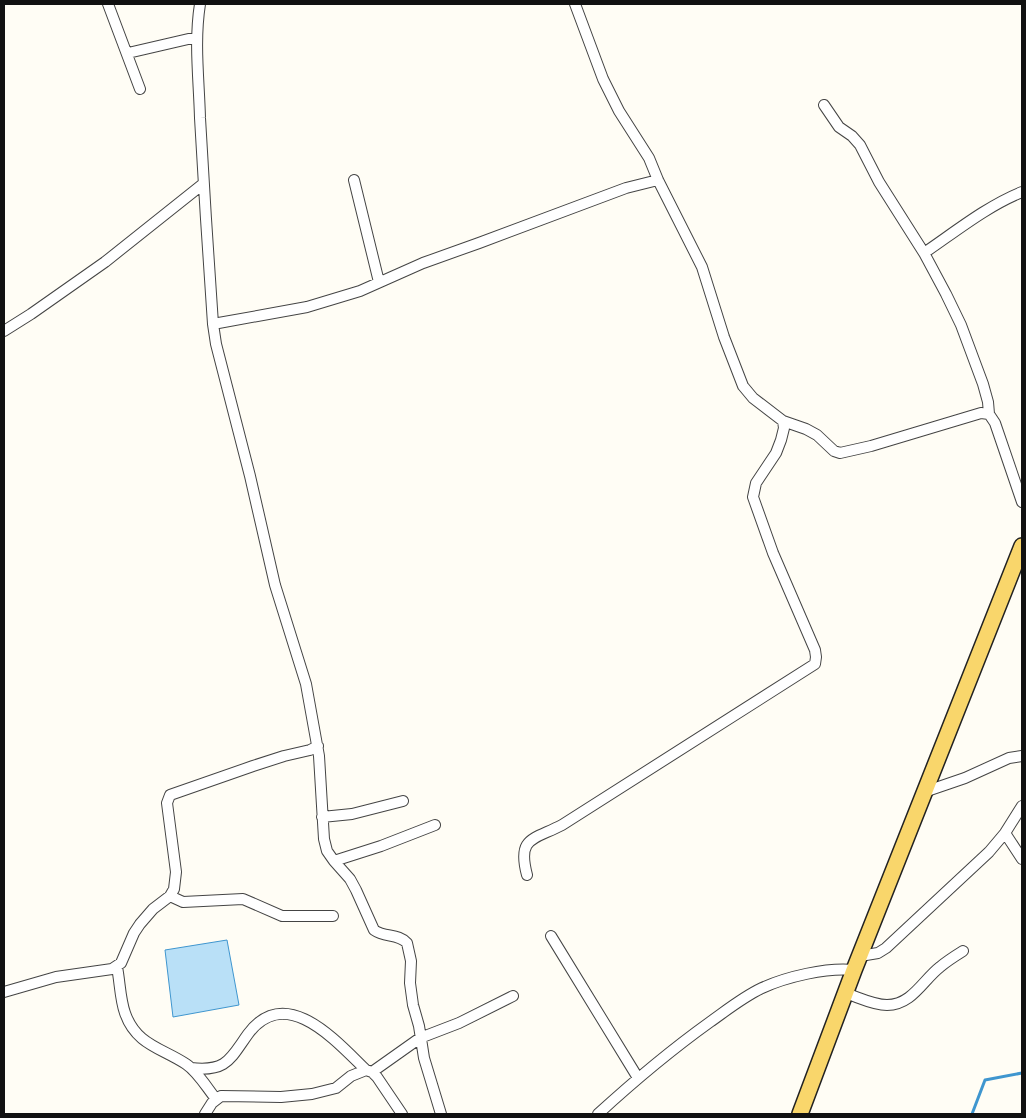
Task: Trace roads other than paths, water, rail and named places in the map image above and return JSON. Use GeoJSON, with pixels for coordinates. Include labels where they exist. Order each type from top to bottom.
{"type":"FeatureCollection","features":[{"type":"Feature","properties":{"kind":"main road"},"geometry":{"type":"LineString","coordinates":[[800,1114],[845,993],[1022,546]]}},
{"type":"Feature","properties":{"kind":"street"},"geometry":{"type":"LineString","coordinates":[[108,4],[140,89]]}},
{"type":"Feature","properties":{"kind":"street"},"geometry":{"type":"LineString","coordinates":[[200,4],[197,37],[197,82],[213,324],[218,353],[250,476],[275,585],[306,684],[322,777],[322,817],[327,851],[350,879],[374,930],[388,936],[397,936],[407,943],[411,961],[410,988],[424,1058],[441,1114]]}},
{"type":"Feature","properties":{"kind":"street"},"geometry":{"type":"LineString","coordinates":[[574,4],[603,79],[619,111],[655,169],[658,180],[702,268],[724,337],[743,386],[752,398],[783,420],[817,435],[834,450],[840,452],[871,446],[981,413],[988,414]]}},
{"type":"Feature","properties":{"kind":"street"},"geometry":{"type":"LineString","coordinates":[[128,53],[197,37]]}},
{"type":"Feature","properties":{"kind":"street"},"geometry":{"type":"LineString","coordinates":[[824,105],[839,127],[860,144],[888,198],[924,253],[961,325],[983,384],[988,402],[988,414],[995,423],[1022,502]]}},
{"type":"Feature","properties":{"kind":"street"},"geometry":{"type":"LineString","coordinates":[[354,180],[379,282]]}},
{"type":"Feature","properties":{"kind":"street"},"geometry":{"type":"LineString","coordinates":[[213,324],[306,308],[360,291],[423,262],[488,240],[626,188],[658,180]]}},
{"type":"Feature","properties":{"kind":"street"},"geometry":{"type":"LineString","coordinates":[[4,331],[32,314],[105,262],[203,184]]}},
{"type":"Feature","properties":{"kind":"street"},"geometry":{"type":"LineString","coordinates":[[924,253],[968,222],[1022,192]]}},
{"type":"Feature","properties":{"kind":"street"},"geometry":{"type":"LineString","coordinates":[[527,875],[523,850],[527,843],[562,825],[815,664],[815,650],[773,553],[753,497],[756,483],[776,453],[784,428],[783,420]]}},
{"type":"Feature","properties":{"kind":"street"},"geometry":{"type":"LineString","coordinates":[[4,992],[56,977],[117,967],[124,958],[134,933],[140,924],[153,909],[170,896],[176,881],[167,810],[170,795],[318,746]]}},
{"type":"Feature","properties":{"kind":"street"},"geometry":{"type":"LineString","coordinates":[[926,791],[965,778],[1009,758],[1022,756]]}},
{"type":"Feature","properties":{"kind":"street"},"geometry":{"type":"LineString","coordinates":[[322,817],[352,814],[403,802]]}},
{"type":"Feature","properties":{"kind":"street"},"geometry":{"type":"LineString","coordinates":[[598,1114],[638,1078],[730,1007],[763,988],[819,971],[857,963],[886,948],[989,852],[1005,833],[1022,806]]}},
{"type":"Feature","properties":{"kind":"street"},"geometry":{"type":"LineString","coordinates":[[334,861],[381,846],[435,825]]}},
{"type":"Feature","properties":{"kind":"street"},"geometry":{"type":"LineString","coordinates":[[1005,833],[1022,859]]}},
{"type":"Feature","properties":{"kind":"street"},"geometry":{"type":"LineString","coordinates":[[170,896],[183,902],[243,899],[282,916],[333,916]]}},
{"type":"Feature","properties":{"kind":"street"},"geometry":{"type":"LineString","coordinates":[[551,936],[638,1078]]}},
{"type":"Feature","properties":{"kind":"street"},"geometry":{"type":"LineString","coordinates":[[845,993],[876,1004],[887,1005],[897,1003],[919,989],[939,967],[963,951]]}},
{"type":"Feature","properties":{"kind":"street"},"geometry":{"type":"LineString","coordinates":[[117,967],[122,1003],[131,1025],[151,1046],[191,1068],[216,1099]]}},
{"type":"Feature","properties":{"kind":"street"},"geometry":{"type":"LineString","coordinates":[[205,1114],[216,1099],[221,1096],[281,1097],[312,1094],[336,1088],[352,1076],[369,1071],[420,1038],[459,1023],[514,996]]}},
{"type":"Feature","properties":{"kind":"street"},"geometry":{"type":"LineString","coordinates":[[191,1068],[211,1069],[222,1065],[238,1051],[247,1036],[261,1020],[277,1013],[286,1013],[307,1021],[340,1044],[369,1071],[402,1114]]}},
{"type":"Feature","properties":{"kind":"water"},"geometry":{"type":"Polygon","coordinates":[[[227,940],[239,1005],[173,1017],[165,950],[227,940]]]}},
{"type":"Feature","properties":{"kind":"waterway"},"geometry":{"type":"LineString","coordinates":[[972,1114],[985,1080],[1022,1073]]}}]}
